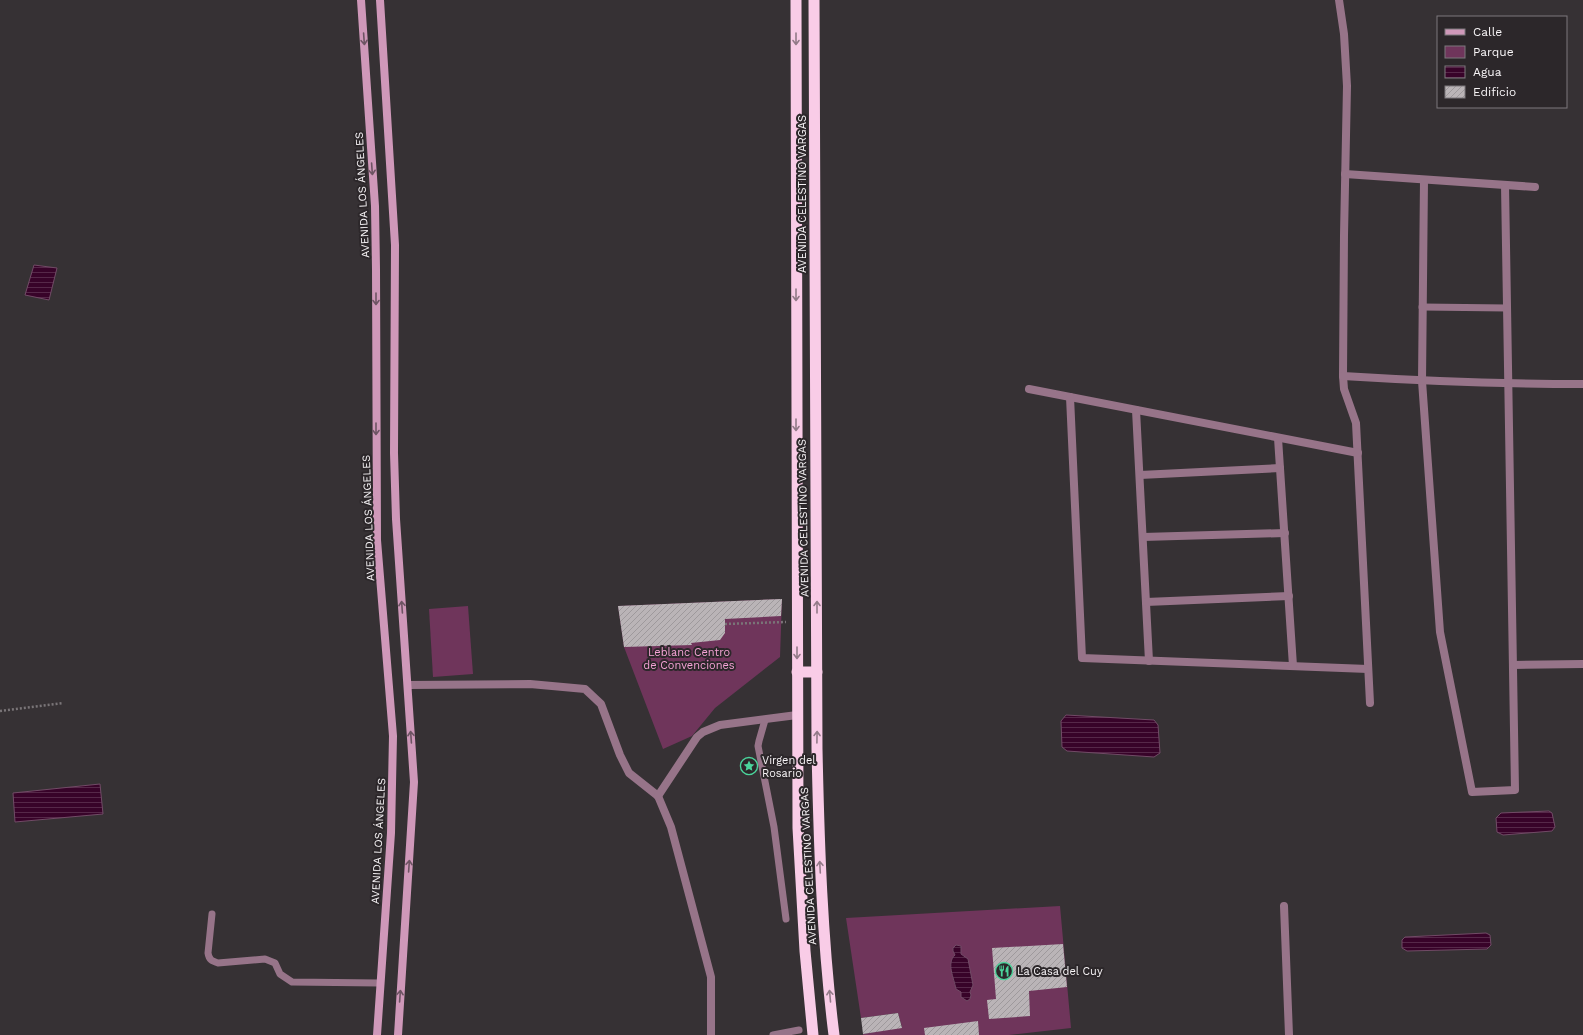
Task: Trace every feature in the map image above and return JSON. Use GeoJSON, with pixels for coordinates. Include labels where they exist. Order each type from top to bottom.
{"type":"FeatureCollection","features":[{"type":"Feature","properties":{"kind":"highway","name":"AVENIDA CELESTINO VARGAS"},"geometry":{"type":"LineString","coordinates":[[796,0],[798,828],[805,951],[813,1035]]}},
{"type":"Feature","properties":{"kind":"highway","name":"AVENIDA CELESTINO VARGAS"},"geometry":{"type":"LineString","coordinates":[[814,0],[816,543],[818,672],[817,749],[820,866],[824,941],[834,1035]]}},
{"type":"Feature","properties":{"kind":"highway"},"geometry":{"type":"LineString","coordinates":[[796,105],[814,102]]}},
{"type":"Feature","properties":{"kind":"highway"},"geometry":{"type":"LineString","coordinates":[[796,317],[815,318]]}},
{"type":"Feature","properties":{"kind":"highway"},"geometry":{"type":"LineString","coordinates":[[797,542],[816,543]]}},
{"type":"Feature","properties":{"kind":"highway"},"geometry":{"type":"LineString","coordinates":[[797,672],[818,672]]}},
{"type":"Feature","properties":{"kind":"main road","name":"AVENIDA LOS ÁNGELES"},"geometry":{"type":"LineString","coordinates":[[361,0],[374,206],[376,269],[377,540],[393,736],[392,833],[379,984],[377,1035]]}},
{"type":"Feature","properties":{"kind":"main road"},"geometry":{"type":"LineString","coordinates":[[380,0],[395,245],[394,453],[396,518],[414,782],[398,1035]]}},
{"type":"Feature","properties":{"kind":"street"},"geometry":{"type":"LineString","coordinates":[[1339,0],[1344,34],[1347,86],[1343,376],[1344,389],[1356,423],[1370,703]]}},
{"type":"Feature","properties":{"kind":"street"},"geometry":{"type":"LineString","coordinates":[[1345,174],[1535,187]]}},
{"type":"Feature","properties":{"kind":"street"},"geometry":{"type":"LineString","coordinates":[[1424,180],[1422,381],[1440,632],[1472,792],[1515,790],[1505,185]]}},
{"type":"Feature","properties":{"kind":"street"},"geometry":{"type":"LineString","coordinates":[[1343,376],[1508,384],[1583,384]]}},
{"type":"Feature","properties":{"kind":"street"},"geometry":{"type":"LineString","coordinates":[[1029,389],[1358,453]]}},
{"type":"Feature","properties":{"kind":"street"},"geometry":{"type":"LineString","coordinates":[[1070,397],[1082,658],[1368,669]]}},
{"type":"Feature","properties":{"kind":"street"},"geometry":{"type":"LineString","coordinates":[[1136,410],[1149,660]]}},
{"type":"Feature","properties":{"kind":"street"},"geometry":{"type":"LineString","coordinates":[[1278,438],[1293,666]]}},
{"type":"Feature","properties":{"kind":"street"},"geometry":{"type":"LineString","coordinates":[[1140,475],[1280,468]]}},
{"type":"Feature","properties":{"kind":"street"},"geometry":{"type":"LineString","coordinates":[[1143,537],[1284,533]]}},
{"type":"Feature","properties":{"kind":"street"},"geometry":{"type":"LineString","coordinates":[[1146,602],[1289,596]]}},
{"type":"Feature","properties":{"kind":"street"},"geometry":{"type":"LineString","coordinates":[[1513,665],[1583,664]]}},
{"type":"Feature","properties":{"kind":"street"},"geometry":{"type":"LineString","coordinates":[[408,685],[530,684],[585,688],[601,704],[620,755],[629,773],[658,796],[671,827],[711,977],[711,1035]]}},
{"type":"Feature","properties":{"kind":"street"},"geometry":{"type":"LineString","coordinates":[[658,796],[696,737],[703,732],[720,725],[797,715]]}},
{"type":"Feature","properties":{"kind":"street"},"geometry":{"type":"LineString","coordinates":[[1284,906],[1289,1035]]}},
{"type":"Feature","properties":{"kind":"lane"},"geometry":{"type":"LineString","coordinates":[[1422,307],[1507,308]]}},
{"type":"Feature","properties":{"kind":"lane"},"geometry":{"type":"LineString","coordinates":[[765,720],[758,746],[774,827],[786,919]]}},
{"type":"Feature","properties":{"kind":"lane"},"geometry":{"type":"LineString","coordinates":[[212,914],[208,953],[209,958],[212,961],[218,963],[265,959],[275,963],[280,974],[292,982],[379,984]]}},
{"type":"Feature","properties":{"kind":"lane"},"geometry":{"type":"LineString","coordinates":[[773,1035],[799,1030]]}},
{"type":"Feature","properties":{"kind":"path"},"geometry":{"type":"LineString","coordinates":[[725,624],[797,622]]}},
{"type":"Feature","properties":{"kind":"path"},"geometry":{"type":"LineString","coordinates":[[0,711],[63,703]]}},
{"type":"Feature","properties":{"kind":"green space","name":"Leblanc Centro de Convenciones"},"geometry":{"type":"Polygon","coordinates":[[[782,599],[780,657],[715,708],[692,736],[663,749],[624,647],[618,606],[782,599]]]}},
{"type":"Feature","properties":{"kind":"green space"},"geometry":{"type":"Polygon","coordinates":[[[468,606],[473,674],[433,677],[429,609],[468,606]]]}},
{"type":"Feature","properties":{"kind":"green space"},"geometry":{"type":"Polygon","coordinates":[[[1060,906],[1071,1028],[1009,1035],[863,1035],[902,1027],[898,1013],[861,1018],[846,918],[1060,906]]]}},
{"type":"Feature","properties":{"kind":"water"},"geometry":{"type":"Polygon","coordinates":[[[34,265],[57,268],[49,300],[25,295],[34,265]]]}},
{"type":"Feature","properties":{"kind":"water"},"geometry":{"type":"Polygon","coordinates":[[[1066,715],[1154,720],[1158,725],[1160,753],[1154,757],[1067,751],[1062,747],[1061,721],[1066,715]]]}},
{"type":"Feature","properties":{"kind":"water"},"geometry":{"type":"Polygon","coordinates":[[[100,784],[103,814],[15,822],[13,793],[100,784]]]}},
{"type":"Feature","properties":{"kind":"water"},"geometry":{"type":"Polygon","coordinates":[[[1549,811],[1552,813],[1555,827],[1552,831],[1503,835],[1497,832],[1496,818],[1501,813],[1549,811]]]}},
{"type":"Feature","properties":{"kind":"water"},"geometry":{"type":"Polygon","coordinates":[[[1486,933],[1490,935],[1491,945],[1487,949],[1407,951],[1402,948],[1402,940],[1405,937],[1486,933]]]}},
{"type":"Feature","properties":{"kind":"water"},"geometry":{"type":"Polygon","coordinates":[[[956,945],[961,946],[961,954],[968,959],[973,985],[970,992],[970,999],[967,1001],[961,997],[961,992],[956,989],[951,971],[952,958],[955,955],[953,948],[956,945]]]}},
{"type":"Feature","properties":{"kind":"building"},"geometry":{"type":"Polygon","coordinates":[[[782,599],[781,616],[725,619],[725,633],[720,640],[691,643],[692,645],[624,647],[618,606],[782,599]]]}},
{"type":"Feature","properties":{"kind":"building"},"geometry":{"type":"Polygon","coordinates":[[[1063,944],[1067,987],[1029,991],[1030,1016],[989,1019],[987,1000],[996,999],[992,948],[1063,944]]]}},
{"type":"Feature","properties":{"kind":"building"},"geometry":{"type":"Polygon","coordinates":[[[898,1013],[902,1028],[863,1034],[861,1018],[898,1013]]]}},
{"type":"Feature","properties":{"kind":"building"},"geometry":{"type":"Polygon","coordinates":[[[978,1021],[979,1035],[925,1035],[924,1028],[978,1021]]]}},
{"type":"Feature","properties":{"kind":"place","name":"Virgen del Rosario"},"geometry":{"type":"Point","coordinates":[749,766]}},
{"type":"Feature","properties":{"kind":"place","name":"La Casa del Cuy"},"geometry":{"type":"Point","coordinates":[1004,971]}}]}
